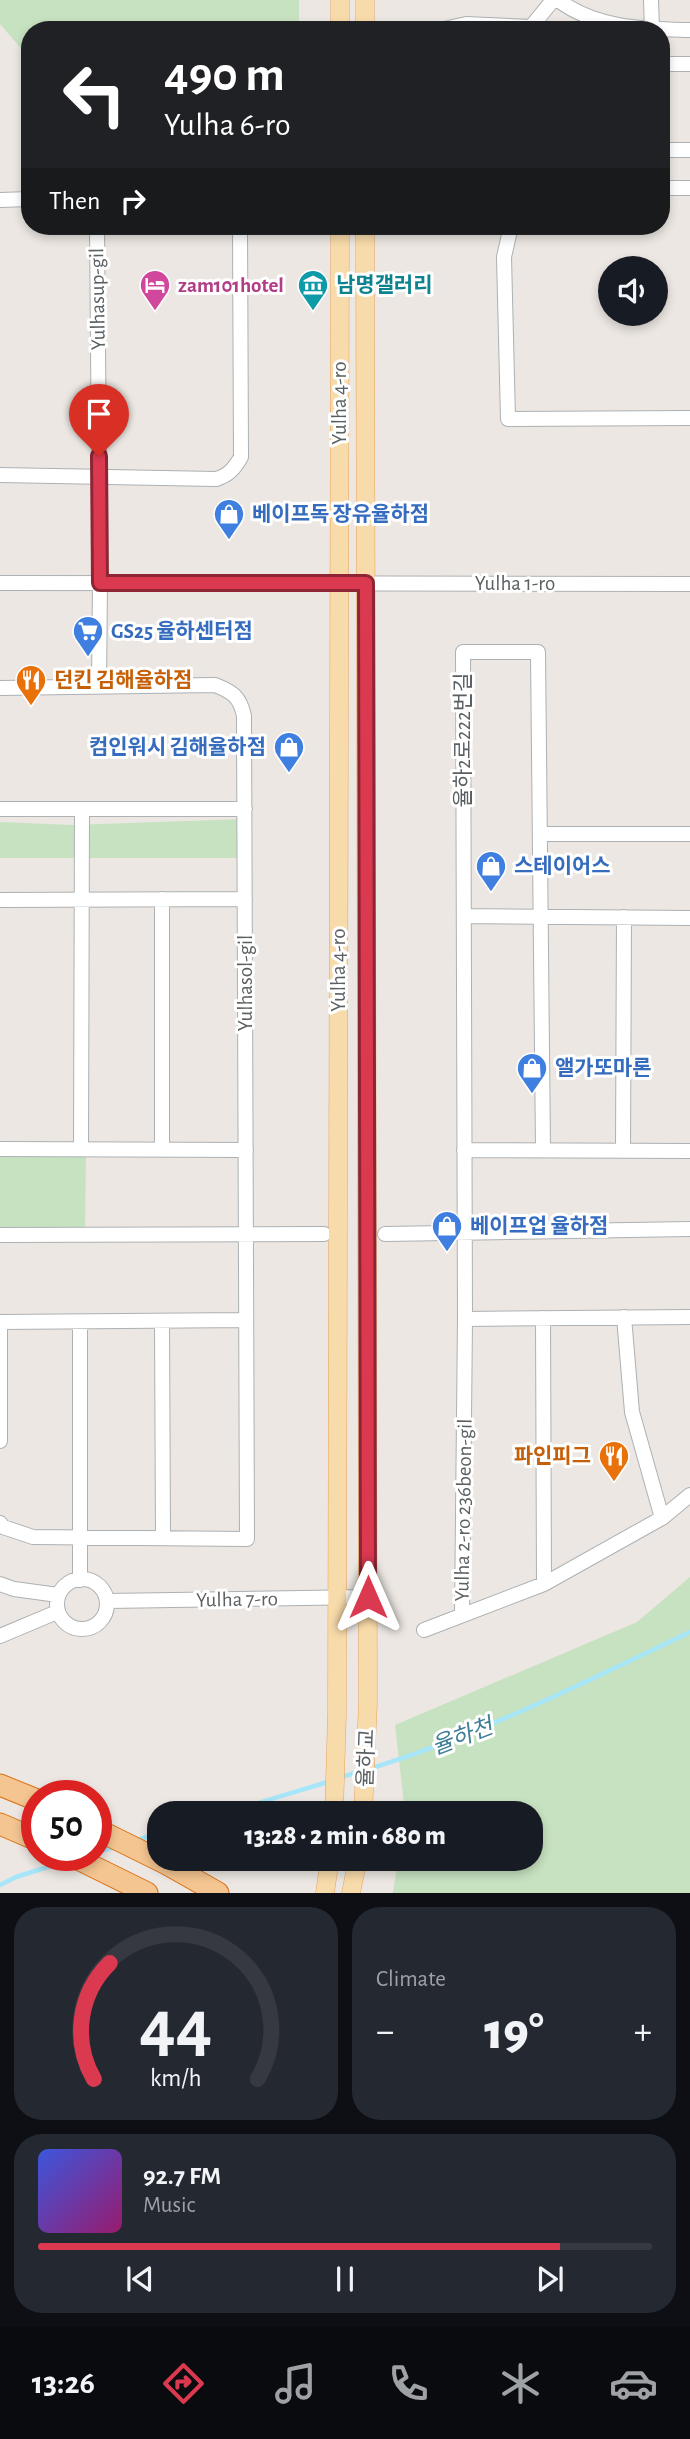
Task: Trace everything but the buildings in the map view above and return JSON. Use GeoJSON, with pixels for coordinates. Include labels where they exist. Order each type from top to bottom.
{"type":"FeatureCollection","features":[{"type":"Feature","properties":{"kind":"highway"},"geometry":{"type":"LineString","coordinates":[[0,1785],[21,1794]]}},
{"type":"Feature","properties":{"kind":"highway"},"geometry":{"type":"LineString","coordinates":[[0,1824],[21,1833]]}},
{"type":"Feature","properties":{"kind":"highway"},"geometry":{"type":"LineString","coordinates":[[112,1837],[218,1893]]}},
{"type":"Feature","properties":{"kind":"highway"},"geometry":{"type":"LineString","coordinates":[[102,1871],[147,1893]]}},
{"type":"Feature","properties":{"kind":"main road"},"geometry":{"type":"LineString","coordinates":[[340,0],[340,21]]}},
{"type":"Feature","properties":{"kind":"main road"},"geometry":{"type":"LineString","coordinates":[[365,0],[365,21]]}},
{"type":"Feature","properties":{"kind":"main road","name":"Yulha 4-ro"},"geometry":{"type":"LineString","coordinates":[[337,1714],[340,235]]}},
{"type":"Feature","properties":{"kind":"main road","name":"Yulha 4-ro"},"geometry":{"type":"LineString","coordinates":[[365,235],[368,1703]]}},
{"type":"Feature","properties":{"kind":"main road","name":"율하교"},"geometry":{"type":"LineString","coordinates":[[364,1801],[368,1703]]}},
{"type":"Feature","properties":{"kind":"main road","name":"율하교"},"geometry":{"type":"LineString","coordinates":[[334,1801],[337,1714]]}},
{"type":"Feature","properties":{"kind":"main road"},"geometry":{"type":"LineString","coordinates":[[325,1893],[328,1871]]}},
{"type":"Feature","properties":{"kind":"main road"},"geometry":{"type":"LineString","coordinates":[[351,1893],[355,1871]]}},
{"type":"Feature","properties":{"kind":"street"},"geometry":{"type":"LineString","coordinates":[[537,21],[556,0],[603,21]]}},
{"type":"Feature","properties":{"kind":"street"},"geometry":{"type":"LineString","coordinates":[[651,0],[652,21]]}},
{"type":"Feature","properties":{"kind":"street"},"geometry":{"type":"LineString","coordinates":[[670,30],[690,30]]}},
{"type":"Feature","properties":{"kind":"street"},"geometry":{"type":"LineString","coordinates":[[670,64],[690,64]]}},
{"type":"Feature","properties":{"kind":"street"},"geometry":{"type":"LineString","coordinates":[[670,149],[690,150]]}},
{"type":"Feature","properties":{"kind":"street"},"geometry":{"type":"LineString","coordinates":[[670,188],[690,188]]}},
{"type":"Feature","properties":{"kind":"street"},"geometry":{"type":"LineString","coordinates":[[0,200],[21,200]]}},
{"type":"Feature","properties":{"kind":"street","name":"Yulhasup-gil"},"geometry":{"type":"LineString","coordinates":[[97,235],[99,687]]}},
{"type":"Feature","properties":{"kind":"street"},"geometry":{"type":"LineString","coordinates":[[0,475],[216,479],[227,475],[241,457],[240,235]]}},
{"type":"Feature","properties":{"kind":"street"},"geometry":{"type":"LineString","coordinates":[[509,235],[504,257],[508,419],[690,418]]}},
{"type":"Feature","properties":{"kind":"street","name":"Yulha 1-ro"},"geometry":{"type":"LineString","coordinates":[[0,583],[690,584]]}},
{"type":"Feature","properties":{"kind":"street","name":"율하2로222번길"},"geometry":{"type":"LineString","coordinates":[[464,1234],[463,652],[538,652],[543,1150]]}},
{"type":"Feature","properties":{"kind":"street","name":"Yulhasol-gil"},"geometry":{"type":"LineString","coordinates":[[0,688],[215,685],[233,692],[239,699],[244,716],[247,1539],[33,1537],[3,1527],[0,1523]]}},
{"type":"Feature","properties":{"kind":"street"},"geometry":{"type":"LineString","coordinates":[[0,809],[244,809]]}},
{"type":"Feature","properties":{"kind":"street"},"geometry":{"type":"LineString","coordinates":[[80,1149],[82,809]]}},
{"type":"Feature","properties":{"kind":"street"},"geometry":{"type":"LineString","coordinates":[[540,834],[690,834]]}},
{"type":"Feature","properties":{"kind":"street"},"geometry":{"type":"LineString","coordinates":[[162,899],[162,1150]]}},
{"type":"Feature","properties":{"kind":"street"},"geometry":{"type":"LineString","coordinates":[[0,900],[245,899]]}},
{"type":"Feature","properties":{"kind":"street"},"geometry":{"type":"LineString","coordinates":[[464,916],[690,918]]}},
{"type":"Feature","properties":{"kind":"street"},"geometry":{"type":"LineString","coordinates":[[622,1151],[624,917]]}},
{"type":"Feature","properties":{"kind":"street"},"geometry":{"type":"LineString","coordinates":[[0,1149],[246,1150]]}},
{"type":"Feature","properties":{"kind":"street"},"geometry":{"type":"LineString","coordinates":[[464,1150],[690,1151]]}},
{"type":"Feature","properties":{"kind":"street"},"geometry":{"type":"LineString","coordinates":[[385,1234],[690,1229]]}},
{"type":"Feature","properties":{"kind":"street"},"geometry":{"type":"LineString","coordinates":[[0,1236],[324,1234]]}},
{"type":"Feature","properties":{"kind":"street","name":"Yulha 2-ro 236beon-gil"},"geometry":{"type":"LineString","coordinates":[[464,1234],[466,1318],[462,1615],[544,1584],[662,1518],[690,1495]]}},
{"type":"Feature","properties":{"kind":"street"},"geometry":{"type":"LineString","coordinates":[[624,1317],[632,1412],[662,1518]]}},
{"type":"Feature","properties":{"kind":"street"},"geometry":{"type":"LineString","coordinates":[[466,1318],[690,1317]]}},
{"type":"Feature","properties":{"kind":"street"},"geometry":{"type":"LineString","coordinates":[[543,1318],[544,1584]]}},
{"type":"Feature","properties":{"kind":"street"},"geometry":{"type":"LineString","coordinates":[[0,1441],[0,1322],[246,1320]]}},
{"type":"Feature","properties":{"kind":"street"},"geometry":{"type":"LineString","coordinates":[[162,1321],[163,1538]]}},
{"type":"Feature","properties":{"kind":"street"},"geometry":{"type":"LineString","coordinates":[[80,1322],[80,1580]]}},
{"type":"Feature","properties":{"kind":"street"},"geometry":{"type":"LineString","coordinates":[[80,1580],[92,1581],[99,1586],[107,1601],[103,1618],[90,1628],[82,1630],[67,1625],[57,1612],[58,1595],[68,1583],[80,1580]]}},
{"type":"Feature","properties":{"kind":"street"},"geometry":{"type":"LineString","coordinates":[[0,1584],[14,1589],[58,1595]]}},
{"type":"Feature","properties":{"kind":"street","name":"Yulha 7-ro"},"geometry":{"type":"LineString","coordinates":[[107,1601],[368,1597]]}},
{"type":"Feature","properties":{"kind":"street"},"geometry":{"type":"LineString","coordinates":[[0,1636],[57,1612]]}},
{"type":"Feature","properties":{"kind":"street"},"geometry":{"type":"LineString","coordinates":[[424,1630],[462,1615]]}},
{"type":"Feature","properties":{"kind":"green space"},"geometry":{"type":"Polygon","coordinates":[[[0,0],[299,0],[299,21],[21,21],[21,48],[0,24],[0,0]]]}},
{"type":"Feature","properties":{"kind":"green space"},"geometry":{"type":"Polygon","coordinates":[[[244,819],[245,858],[0,858],[0,822],[72,825],[244,819]]]}},
{"type":"Feature","properties":{"kind":"green space"},"geometry":{"type":"Polygon","coordinates":[[[0,1151],[86,1152],[85,1233],[0,1233],[0,1151]]]}},
{"type":"Feature","properties":{"kind":"green space"},"geometry":{"type":"Polygon","coordinates":[[[690,1577],[690,1893],[393,1893],[396,1871],[543,1871],[543,1801],[404,1801],[395,1725],[637,1622],[690,1577]]]}},
{"type":"Feature","properties":{"kind":"waterway","name":"율하천"},"geometry":{"type":"LineString","coordinates":[[369,1769],[492,1724],[690,1632]]}},
{"type":"Feature","properties":{"kind":"waterway","name":"율하천"},"geometry":{"type":"LineString","coordinates":[[339,1778],[361,1771]]}},
{"type":"Feature","properties":{"kind":"waterway","name":"율하천"},"geometry":{"type":"LineString","coordinates":[[265,1801],[331,1781]]}},
{"type":"Feature","properties":{"kind":"waterway","name":"율하천"},"geometry":{"type":"LineString","coordinates":[[137,1840],[147,1837]]}},
{"type":"Feature","properties":{"kind":"waterway","name":"율하천"},"geometry":{"type":"LineString","coordinates":[[0,1885],[35,1871]]}},
{"type":"Feature","properties":{"kind":"place","name":"zam101hotel"},"geometry":{"type":"Point","coordinates":[155,312]}},
{"type":"Feature","properties":{"kind":"place","name":"남명갤러리"},"geometry":{"type":"Point","coordinates":[313,312]}},
{"type":"Feature","properties":{"kind":"place","name":"베이프독 장유율하점"},"geometry":{"type":"Point","coordinates":[229,541]}},
{"type":"Feature","properties":{"kind":"place","name":"GS25 율하센터점"},"geometry":{"type":"Point","coordinates":[88,658]}},
{"type":"Feature","properties":{"kind":"place","name":"던킨 김해율하점"},"geometry":{"type":"Point","coordinates":[31,707]}},
{"type":"Feature","properties":{"kind":"place","name":"컴인워시 김해율하점"},"geometry":{"type":"Point","coordinates":[289,774]}},
{"type":"Feature","properties":{"kind":"place","name":"스테이어스"},"geometry":{"type":"Point","coordinates":[491,893]}},
{"type":"Feature","properties":{"kind":"place","name":"앨가또마론"},"geometry":{"type":"Point","coordinates":[532,1095]}},
{"type":"Feature","properties":{"kind":"place","name":"베이프업 율하점"},"geometry":{"type":"Point","coordinates":[447,1253]}},
{"type":"Feature","properties":{"kind":"place","name":"파인피그"},"geometry":{"type":"Point","coordinates":[614,1483]}},
{"type":"Feature","properties":{"kind":"route"},"geometry":{"type":"LineString","coordinates":[[99,456],[100,583],[366,583],[368,1597]]}}]}
